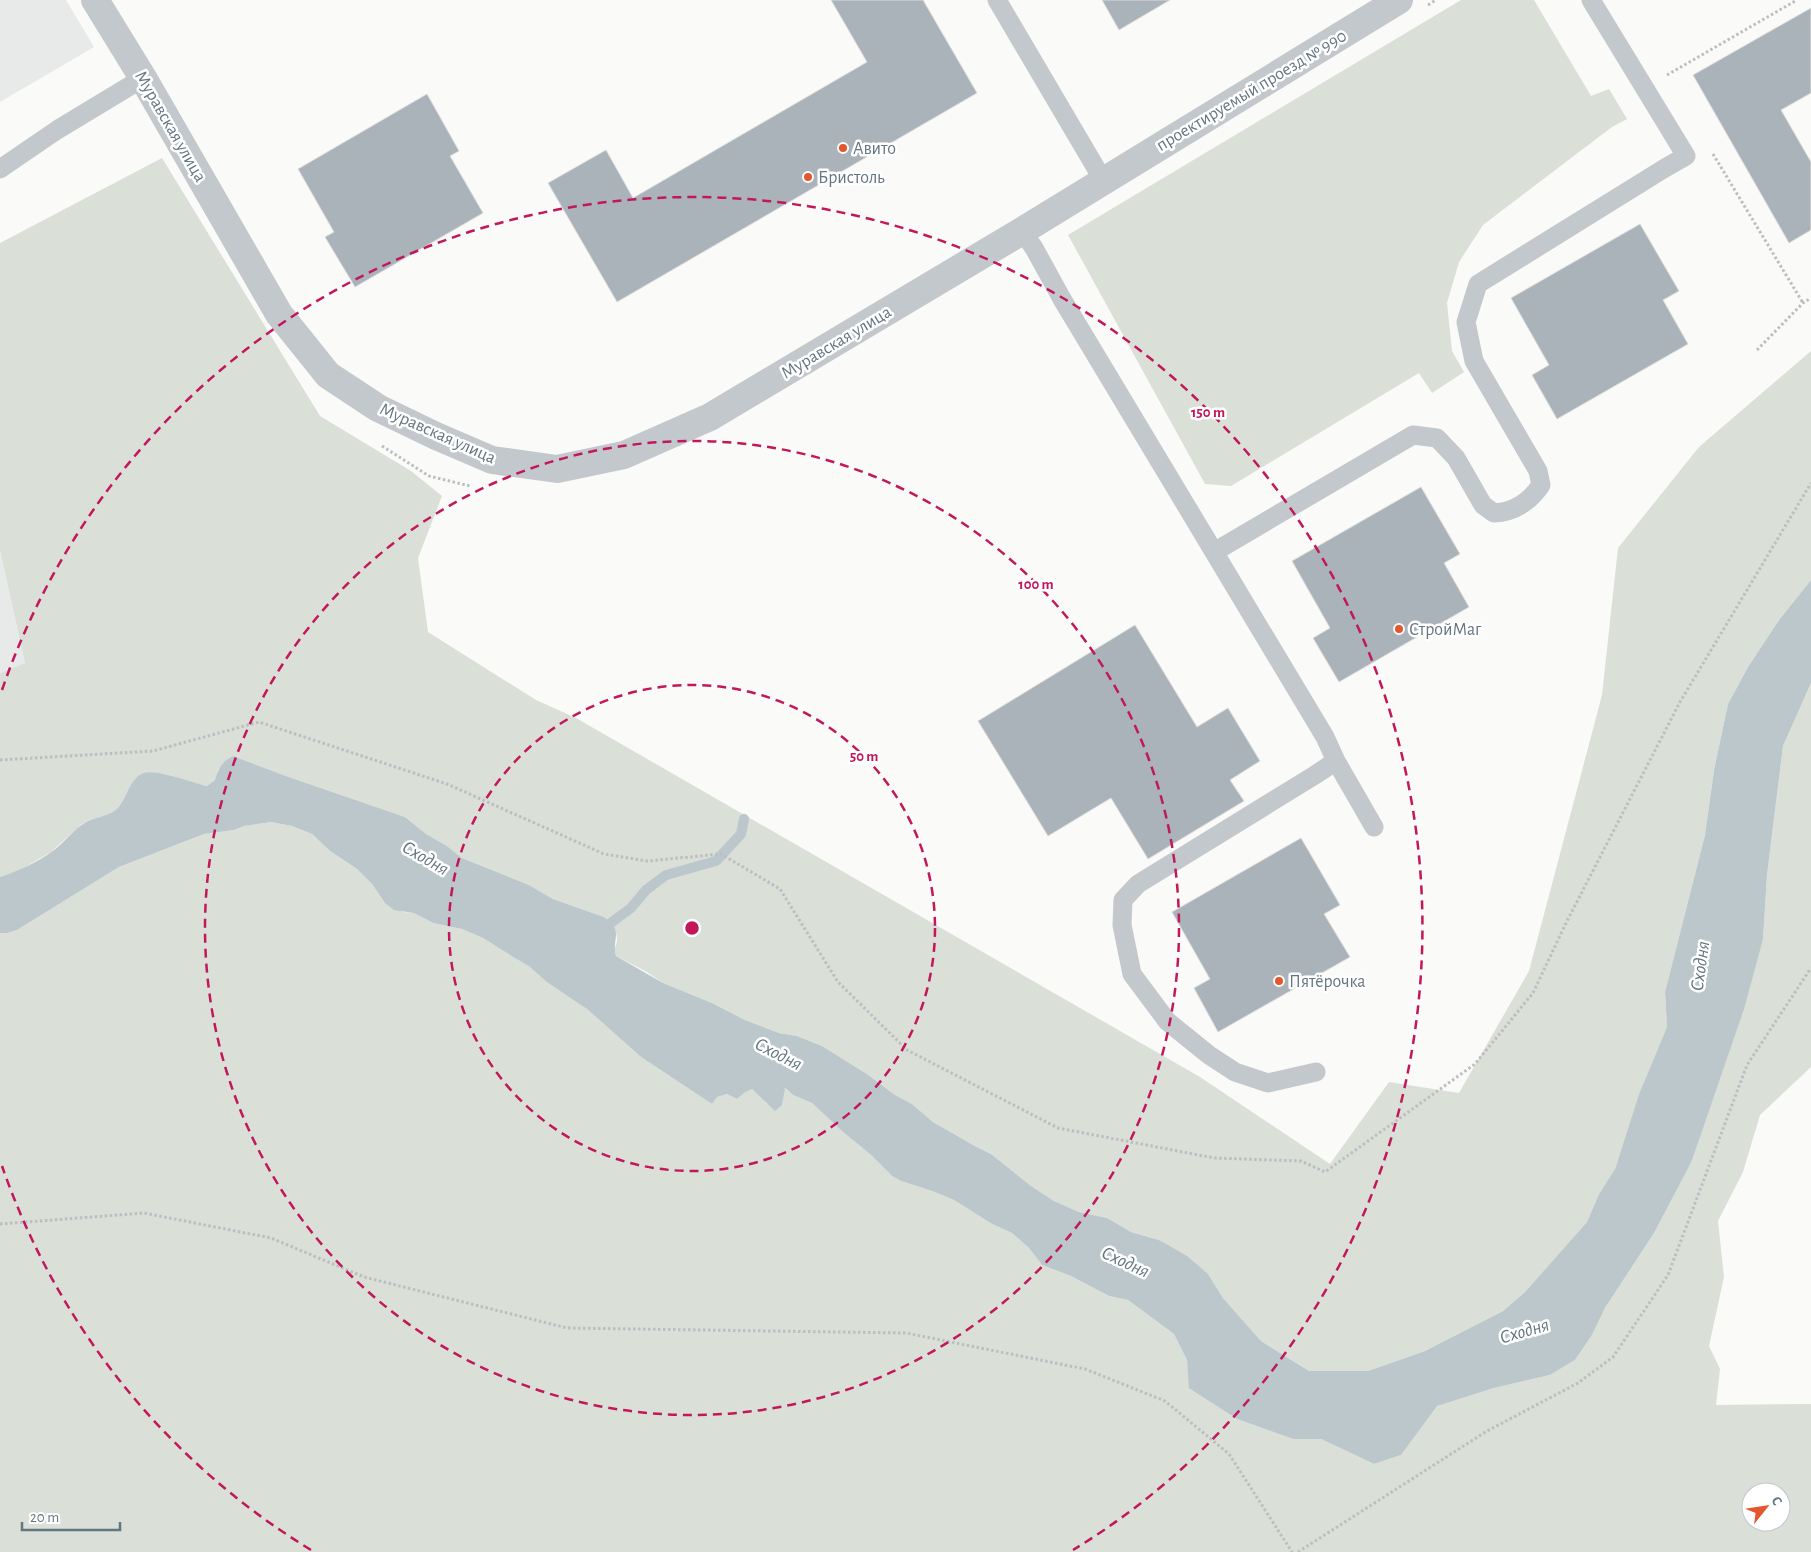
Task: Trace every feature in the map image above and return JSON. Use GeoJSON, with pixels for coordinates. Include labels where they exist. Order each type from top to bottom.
{"type":"FeatureCollection","features":[{"type":"Feature","properties":{"kind":"street","name":"Муравская улица"},"geometry":{"type":"LineString","coordinates":[[95,0],[143,78],[279,314],[328,375],[378,408],[492,460],[557,469],[624,455],[710,417],[1104,180]]}},
{"type":"Feature","properties":{"kind":"street","name":"проектируемый проезд № 990"},"geometry":{"type":"LineString","coordinates":[[1104,180],[1399,0]]}},
{"type":"Feature","properties":{"kind":"lane"},"geometry":{"type":"LineString","coordinates":[[997,0],[1104,180]]}},
{"type":"Feature","properties":{"kind":"lane"},"geometry":{"type":"LineString","coordinates":[[1214,552],[1413,435],[1438,438],[1456,458],[1483,505],[1494,513],[1507,512],[1533,497],[1541,485],[1538,471],[1474,361],[1466,322],[1478,284],[1686,156],[1591,0]]}},
{"type":"Feature","properties":{"kind":"lane"},"geometry":{"type":"LineString","coordinates":[[0,169],[56,130],[143,78]]}},
{"type":"Feature","properties":{"kind":"lane"},"geometry":{"type":"LineString","coordinates":[[1022,231],[1034,248],[1067,307],[1325,737],[1336,761],[1374,827]]}},
{"type":"Feature","properties":{"kind":"lane"},"geometry":{"type":"LineString","coordinates":[[1316,1072],[1268,1083],[1235,1072],[1209,1055],[1167,1020],[1132,974],[1122,925],[1123,900],[1138,884],[1336,761]]}},
{"type":"Feature","properties":{"kind":"path"},"geometry":{"type":"LineString","coordinates":[[1427,5],[1436,0]]}},
{"type":"Feature","properties":{"kind":"path"},"geometry":{"type":"LineString","coordinates":[[1665,76],[1797,0]]}},
{"type":"Feature","properties":{"kind":"path"},"geometry":{"type":"LineString","coordinates":[[1711,152],[1803,303]]}},
{"type":"Feature","properties":{"kind":"path"},"geometry":{"type":"LineString","coordinates":[[1757,350],[1803,303],[1811,298]]}},
{"type":"Feature","properties":{"kind":"path"},"geometry":{"type":"LineString","coordinates":[[381,446],[429,476],[477,488]]}},
{"type":"Feature","properties":{"kind":"path"},"geometry":{"type":"LineString","coordinates":[[0,760],[153,751],[259,722],[447,784],[604,854],[647,861],[721,854],[780,889],[838,982],[906,1050],[1058,1128],[1214,1158],[1301,1161],[1325,1172],[1475,1064],[1533,993],[1566,923],[1680,702],[1811,483]]}},
{"type":"Feature","properties":{"kind":"path"},"geometry":{"type":"LineString","coordinates":[[1298,1552],[1488,1431],[1578,1383],[1614,1357],[1668,1275],[1746,1065],[1811,968]]}},
{"type":"Feature","properties":{"kind":"path"},"geometry":{"type":"LineString","coordinates":[[0,1224],[144,1213],[271,1238],[364,1278],[567,1328],[906,1333],[1085,1369],[1165,1401],[1229,1454],[1292,1552]]}},
{"type":"Feature","properties":{"kind":"shaded area"},"geometry":{"type":"Polygon","coordinates":[[[0,0],[66,0],[94,47],[0,102],[0,0]]]}},
{"type":"Feature","properties":{"kind":"shaded area"},"geometry":{"type":"Polygon","coordinates":[[[1461,0],[1534,0],[1591,96],[1609,89],[1627,119],[1612,127],[1483,225],[1459,262],[1447,303],[1452,351],[1464,372],[1432,393],[1419,373],[1231,486],[1205,484],[1068,235],[1461,0]]]}},
{"type":"Feature","properties":{"kind":"shaded area"},"geometry":{"type":"Polygon","coordinates":[[[162,158],[320,416],[411,471],[442,496],[418,558],[428,632],[536,700],[576,718],[1200,1077],[1330,1164],[1389,1082],[1459,1093],[1529,971],[1602,695],[1618,548],[1699,447],[1811,351],[1811,580],[1779,620],[1748,667],[1728,704],[1714,770],[1705,835],[1665,992],[1667,1027],[1639,1094],[1615,1169],[1599,1194],[1587,1222],[1525,1292],[1503,1311],[1425,1351],[1368,1371],[1309,1371],[1261,1341],[1223,1298],[1208,1274],[1159,1240],[1131,1232],[1107,1218],[1079,1212],[1054,1201],[1031,1186],[991,1154],[933,1122],[912,1104],[895,1095],[867,1074],[822,1046],[745,1020],[712,1003],[663,983],[647,972],[616,956],[616,932],[604,917],[553,899],[529,885],[462,858],[447,846],[426,834],[405,817],[233,756],[218,769],[215,780],[207,786],[152,773],[135,780],[120,807],[111,815],[92,819],[82,824],[51,852],[15,873],[0,877],[0,673],[25,663],[0,550],[0,243],[162,158]]]}},
{"type":"Feature","properties":{"kind":"shaded area"},"geometry":{"type":"Polygon","coordinates":[[[0,550],[25,663],[0,673],[0,550]]]}},
{"type":"Feature","properties":{"kind":"shaded area"},"geometry":{"type":"Polygon","coordinates":[[[1811,683],[1811,1067],[1760,1115],[1743,1172],[1718,1221],[1724,1277],[1709,1346],[1720,1369],[1716,1405],[1811,1404],[1811,1552],[0,1552],[0,933],[17,930],[119,867],[204,834],[271,822],[292,826],[312,834],[330,851],[357,869],[372,884],[385,903],[404,912],[414,913],[433,923],[462,929],[483,938],[530,967],[587,1009],[641,1057],[712,1104],[717,1097],[727,1094],[737,1099],[752,1089],[767,1104],[782,1105],[784,1088],[793,1095],[812,1103],[892,1176],[954,1200],[992,1224],[1012,1233],[1029,1248],[1042,1265],[1071,1276],[1109,1296],[1128,1300],[1174,1334],[1187,1360],[1190,1388],[1237,1419],[1293,1439],[1321,1439],[1374,1464],[1401,1455],[1436,1406],[1494,1388],[1550,1375],[1575,1360],[1592,1335],[1605,1308],[1654,1233],[1691,1163],[1763,939],[1767,875],[1783,746],[1811,683]]]}},
{"type":"Feature","properties":{"kind":"water","name":"Сходня"},"geometry":{"type":"Polygon","coordinates":[[[1811,580],[1811,683],[1783,746],[1767,875],[1763,939],[1744,1009],[1691,1163],[1654,1233],[1605,1308],[1592,1335],[1575,1360],[1550,1375],[1494,1388],[1437,1406],[1401,1455],[1374,1464],[1321,1439],[1293,1439],[1237,1419],[1189,1388],[1187,1360],[1174,1334],[1128,1300],[1109,1296],[1071,1276],[1042,1265],[1029,1248],[1012,1233],[992,1224],[954,1200],[892,1176],[812,1103],[793,1095],[785,1088],[782,1105],[775,1111],[752,1089],[737,1099],[727,1094],[717,1097],[712,1104],[641,1057],[587,1009],[547,982],[530,967],[483,938],[462,929],[433,923],[414,913],[394,910],[385,903],[372,884],[357,869],[330,851],[312,834],[292,826],[271,822],[204,834],[119,867],[17,930],[0,933],[0,877],[39,860],[54,850],[83,824],[113,812],[120,805],[135,779],[144,773],[157,773],[207,786],[215,780],[223,763],[233,756],[405,817],[426,834],[447,846],[462,858],[529,885],[553,899],[604,917],[616,931],[616,956],[663,983],[712,1003],[745,1020],[822,1046],[867,1074],[895,1095],[912,1104],[933,1122],[991,1154],[1031,1186],[1054,1201],[1079,1212],[1107,1218],[1131,1232],[1159,1240],[1187,1256],[1208,1274],[1223,1298],[1261,1341],[1309,1371],[1368,1371],[1425,1351],[1503,1311],[1525,1292],[1587,1222],[1599,1194],[1615,1169],[1639,1094],[1667,1027],[1665,992],[1705,835],[1714,770],[1728,704],[1748,667],[1779,620],[1811,580]]]}},
{"type":"Feature","properties":{"kind":"building"},"geometry":{"type":"Polygon","coordinates":[[[831,0],[923,0],[977,93],[617,302],[548,183],[606,150],[633,198],[867,62],[831,0]]]}},
{"type":"Feature","properties":{"kind":"building"},"geometry":{"type":"Polygon","coordinates":[[[1102,0],[1170,0],[1119,30],[1102,0]]]}},
{"type":"Feature","properties":{"kind":"building"},"geometry":{"type":"Polygon","coordinates":[[[1811,8],[1811,93],[1781,110],[1811,162],[1811,230],[1789,243],[1693,75],[1811,8]]]}},
{"type":"Feature","properties":{"kind":"building"},"geometry":{"type":"Polygon","coordinates":[[[427,94],[459,151],[450,156],[483,213],[355,287],[325,237],[334,232],[298,169],[427,94]]]}},
{"type":"Feature","properties":{"kind":"building"},"geometry":{"type":"Polygon","coordinates":[[[1640,224],[1679,291],[1663,300],[1688,344],[1557,419],[1532,375],[1549,365],[1511,298],[1640,224]]]}},
{"type":"Feature","properties":{"kind":"building"},"geometry":{"type":"Polygon","coordinates":[[[1421,487],[1460,554],[1444,563],[1469,607],[1339,682],[1313,638],[1330,628],[1292,561],[1421,487]]]}},
{"type":"Feature","properties":{"kind":"building"},"geometry":{"type":"Polygon","coordinates":[[[1135,625],[1197,727],[1228,708],[1260,761],[1230,780],[1244,801],[1148,859],[1111,798],[1048,836],[978,721],[1135,625]]]}},
{"type":"Feature","properties":{"kind":"building"},"geometry":{"type":"Polygon","coordinates":[[[1301,838],[1340,905],[1324,914],[1350,957],[1218,1032],[1194,988],[1210,979],[1172,912],[1301,838]]]}},
{"type":"Feature","properties":{"kind":"waterway"},"geometry":{"type":"LineString","coordinates":[[604,931],[612,922],[631,908],[646,890],[666,875],[716,861],[741,834],[744,819]]}},
{"type":"Feature","properties":{"kind":"place","name":"Авито"},"geometry":{"type":"Point","coordinates":[843,148]}},
{"type":"Feature","properties":{"kind":"place","name":"Бристоль"},"geometry":{"type":"Point","coordinates":[808,177]}},
{"type":"Feature","properties":{"kind":"place","name":"СтройМаг"},"geometry":{"type":"Point","coordinates":[1399,629]}},
{"type":"Feature","properties":{"kind":"place","name":"Пятёрочка"},"geometry":{"type":"Point","coordinates":[1279,981]}}]}
